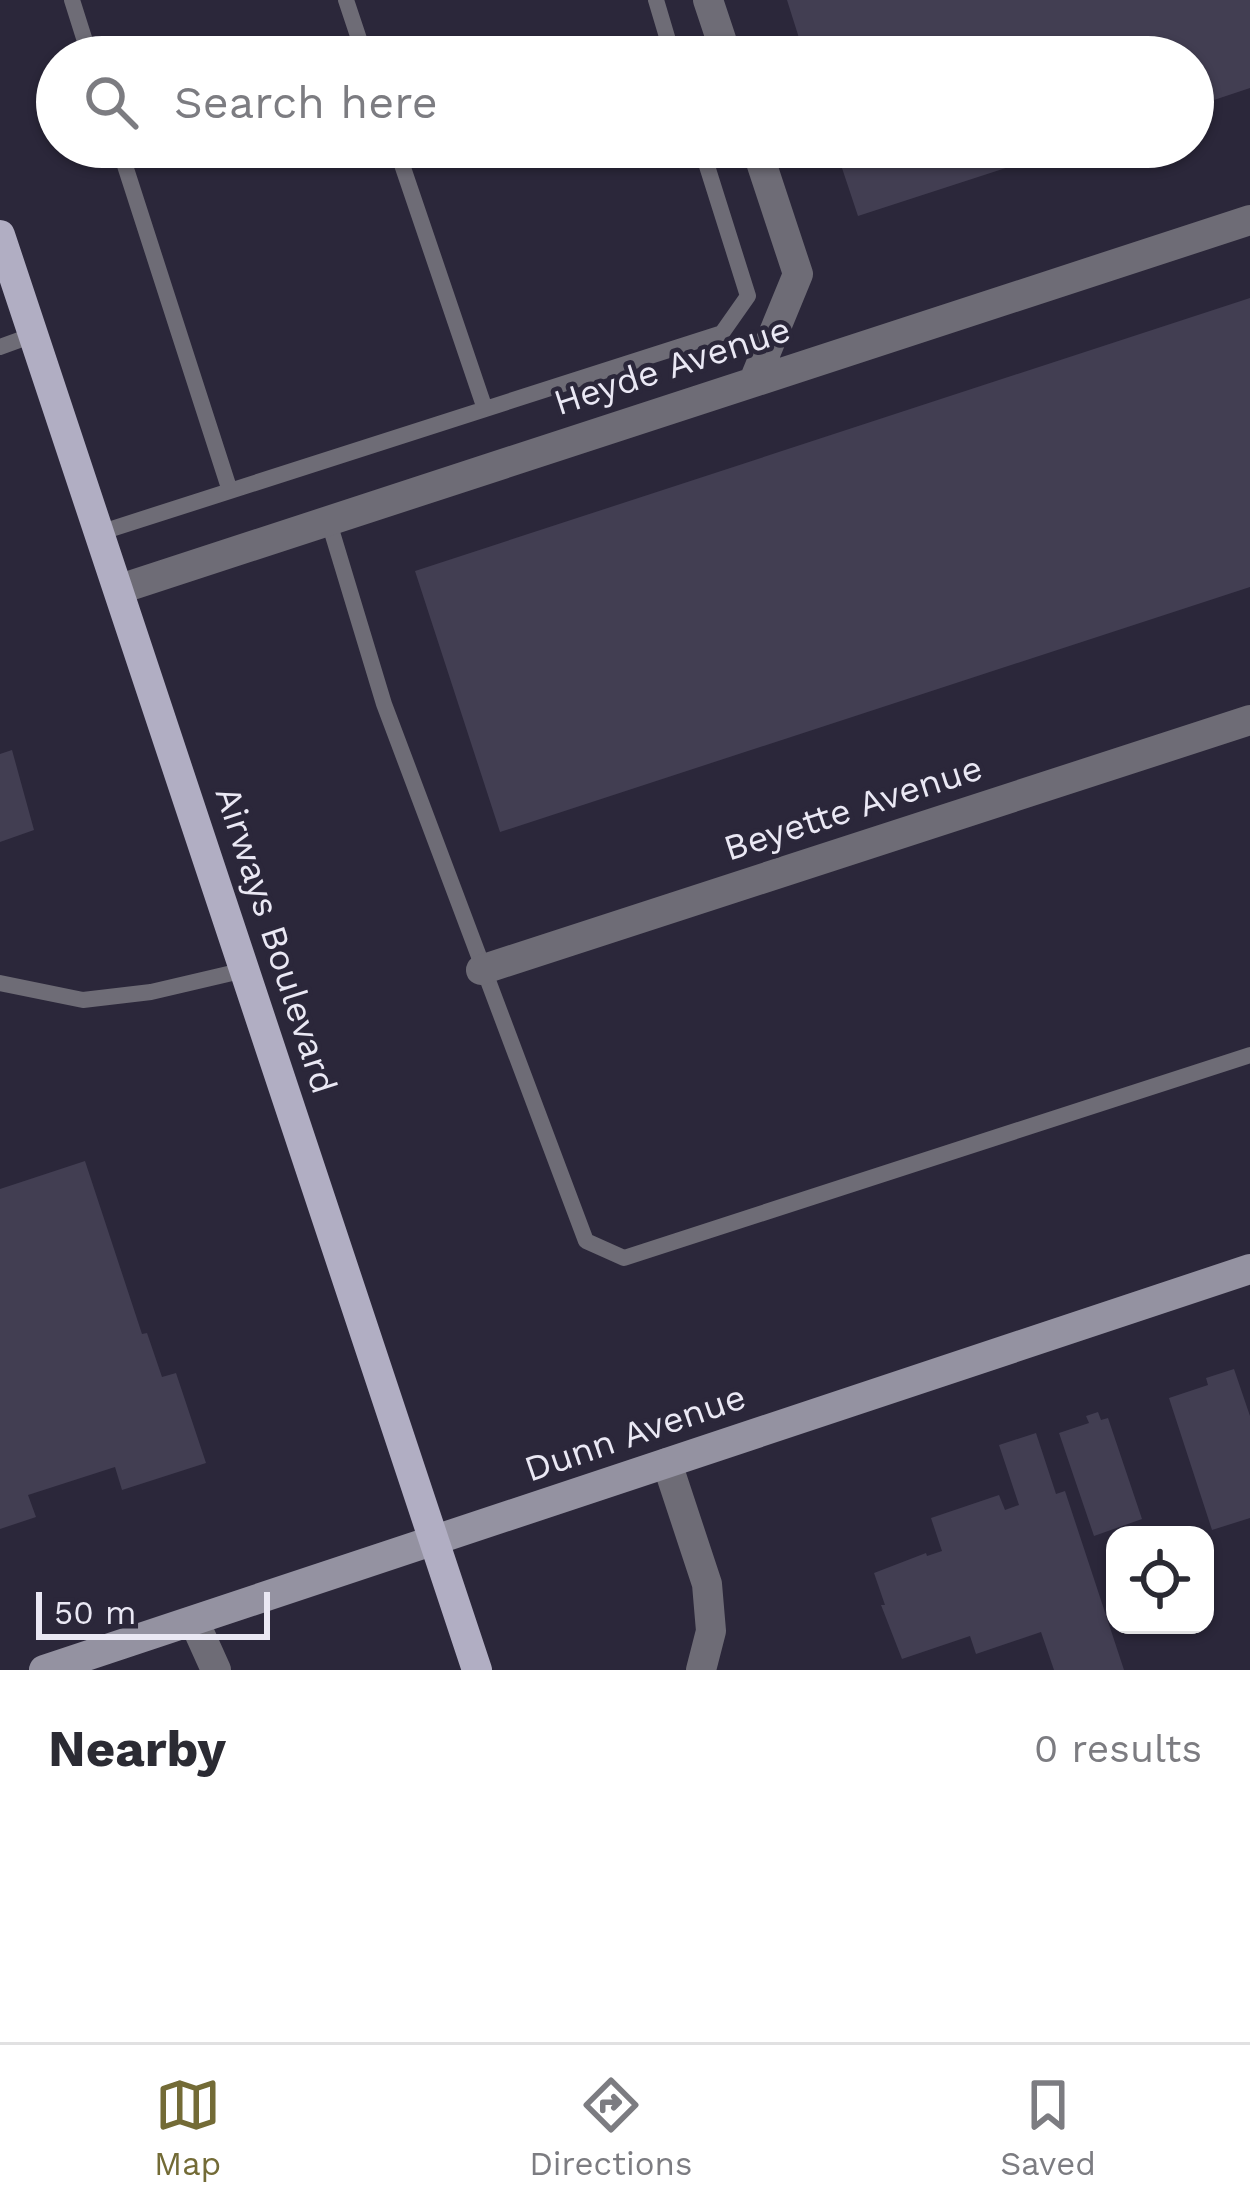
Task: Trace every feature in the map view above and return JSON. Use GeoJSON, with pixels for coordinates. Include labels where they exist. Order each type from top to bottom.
{"type":"FeatureCollection","features":[{"type":"Feature","properties":{"kind":"main road","name":"Airways Boulevard"},"geometry":{"type":"LineString","coordinates":[[0,235],[477,1670]]}},
{"type":"Feature","properties":{"kind":"main road","name":"Dunn Avenue"},"geometry":{"type":"LineString","coordinates":[[44,1670],[1250,1269]]}},
{"type":"Feature","properties":{"kind":"street"},"geometry":{"type":"LineString","coordinates":[[708,0],[720,36]]}},
{"type":"Feature","properties":{"kind":"street"},"geometry":{"type":"LineString","coordinates":[[754,380],[798,274],[763,168]]}},
{"type":"Feature","properties":{"kind":"street","name":"Heyde Avenue"},"geometry":{"type":"LineString","coordinates":[[120,589],[1250,220]]}},
{"type":"Feature","properties":{"kind":"street","name":"Beyette Avenue"},"geometry":{"type":"LineString","coordinates":[[481,970],[1250,720]]}},
{"type":"Feature","properties":{"kind":"street"},"geometry":{"type":"LineString","coordinates":[[667,1463],[707,1584],[711,1630],[701,1670]]}},
{"type":"Feature","properties":{"kind":"street"},"geometry":{"type":"LineString","coordinates":[[194,1621],[216,1670]]}},
{"type":"Feature","properties":{"kind":"lane"},"geometry":{"type":"LineString","coordinates":[[72,0],[84,36]]}},
{"type":"Feature","properties":{"kind":"lane"},"geometry":{"type":"LineString","coordinates":[[346,0],[358,36]]}},
{"type":"Feature","properties":{"kind":"lane"},"geometry":{"type":"LineString","coordinates":[[656,0],[667,36]]}},
{"type":"Feature","properties":{"kind":"lane"},"geometry":{"type":"LineString","coordinates":[[126,168],[230,491]]}},
{"type":"Feature","properties":{"kind":"lane"},"geometry":{"type":"LineString","coordinates":[[403,168],[485,409]]}},
{"type":"Feature","properties":{"kind":"lane"},"geometry":{"type":"LineString","coordinates":[[100,532],[722,333],[748,296],[708,168]]}},
{"type":"Feature","properties":{"kind":"lane"},"geometry":{"type":"LineString","coordinates":[[0,347],[33,335]]}},
{"type":"Feature","properties":{"kind":"lane"},"geometry":{"type":"LineString","coordinates":[[328,519],[384,704],[586,1241],[625,1258],[1250,1055]]}},
{"type":"Feature","properties":{"kind":"lane"},"geometry":{"type":"LineString","coordinates":[[0,983],[82,1000],[151,992],[245,970]]}},
{"type":"Feature","properties":{"kind":"building"},"geometry":{"type":"Polygon","coordinates":[[[787,0],[1250,0],[1250,88],[1214,100],[1214,36],[798,36],[787,0]]]}},
{"type":"Feature","properties":{"kind":"building"},"geometry":{"type":"Polygon","coordinates":[[[842,168],[1006,168],[858,216],[842,168]]]}},
{"type":"Feature","properties":{"kind":"building"},"geometry":{"type":"Polygon","coordinates":[[[1250,298],[1250,587],[500,832],[415,571],[1250,298]]]}},
{"type":"Feature","properties":{"kind":"building"},"geometry":{"type":"Polygon","coordinates":[[[12,750],[34,830],[0,842],[0,754],[12,750]]]}},
{"type":"Feature","properties":{"kind":"building"},"geometry":{"type":"Polygon","coordinates":[[[85,1161],[142,1334],[147,1333],[162,1377],[176,1373],[206,1463],[122,1490],[115,1467],[28,1495],[36,1517],[0,1529],[0,1189],[85,1161]]]}},
{"type":"Feature","properties":{"kind":"building"},"geometry":{"type":"Polygon","coordinates":[[[1234,1369],[1250,1416],[1250,1518],[1214,1529],[1169,1398],[1208,1385],[1206,1378],[1234,1369]]]}},
{"type":"Feature","properties":{"kind":"building"},"geometry":{"type":"Polygon","coordinates":[[[1098,1412],[1101,1420],[1108,1418],[1142,1519],[1106,1526],[1106,1532],[1094,1536],[1059,1433],[1089,1423],[1086,1416],[1098,1412]]]}},
{"type":"Feature","properties":{"kind":"building"},"geometry":{"type":"Polygon","coordinates":[[[1036,1433],[1056,1494],[1065,1491],[1106,1615],[1106,1634],[1112,1634],[1124,1670],[1054,1670],[1041,1632],[976,1654],[970,1636],[902,1659],[874,1573],[942,1551],[931,1518],[999,1495],[1005,1510],[1019,1505],[999,1445],[1036,1433]]]}}]}
